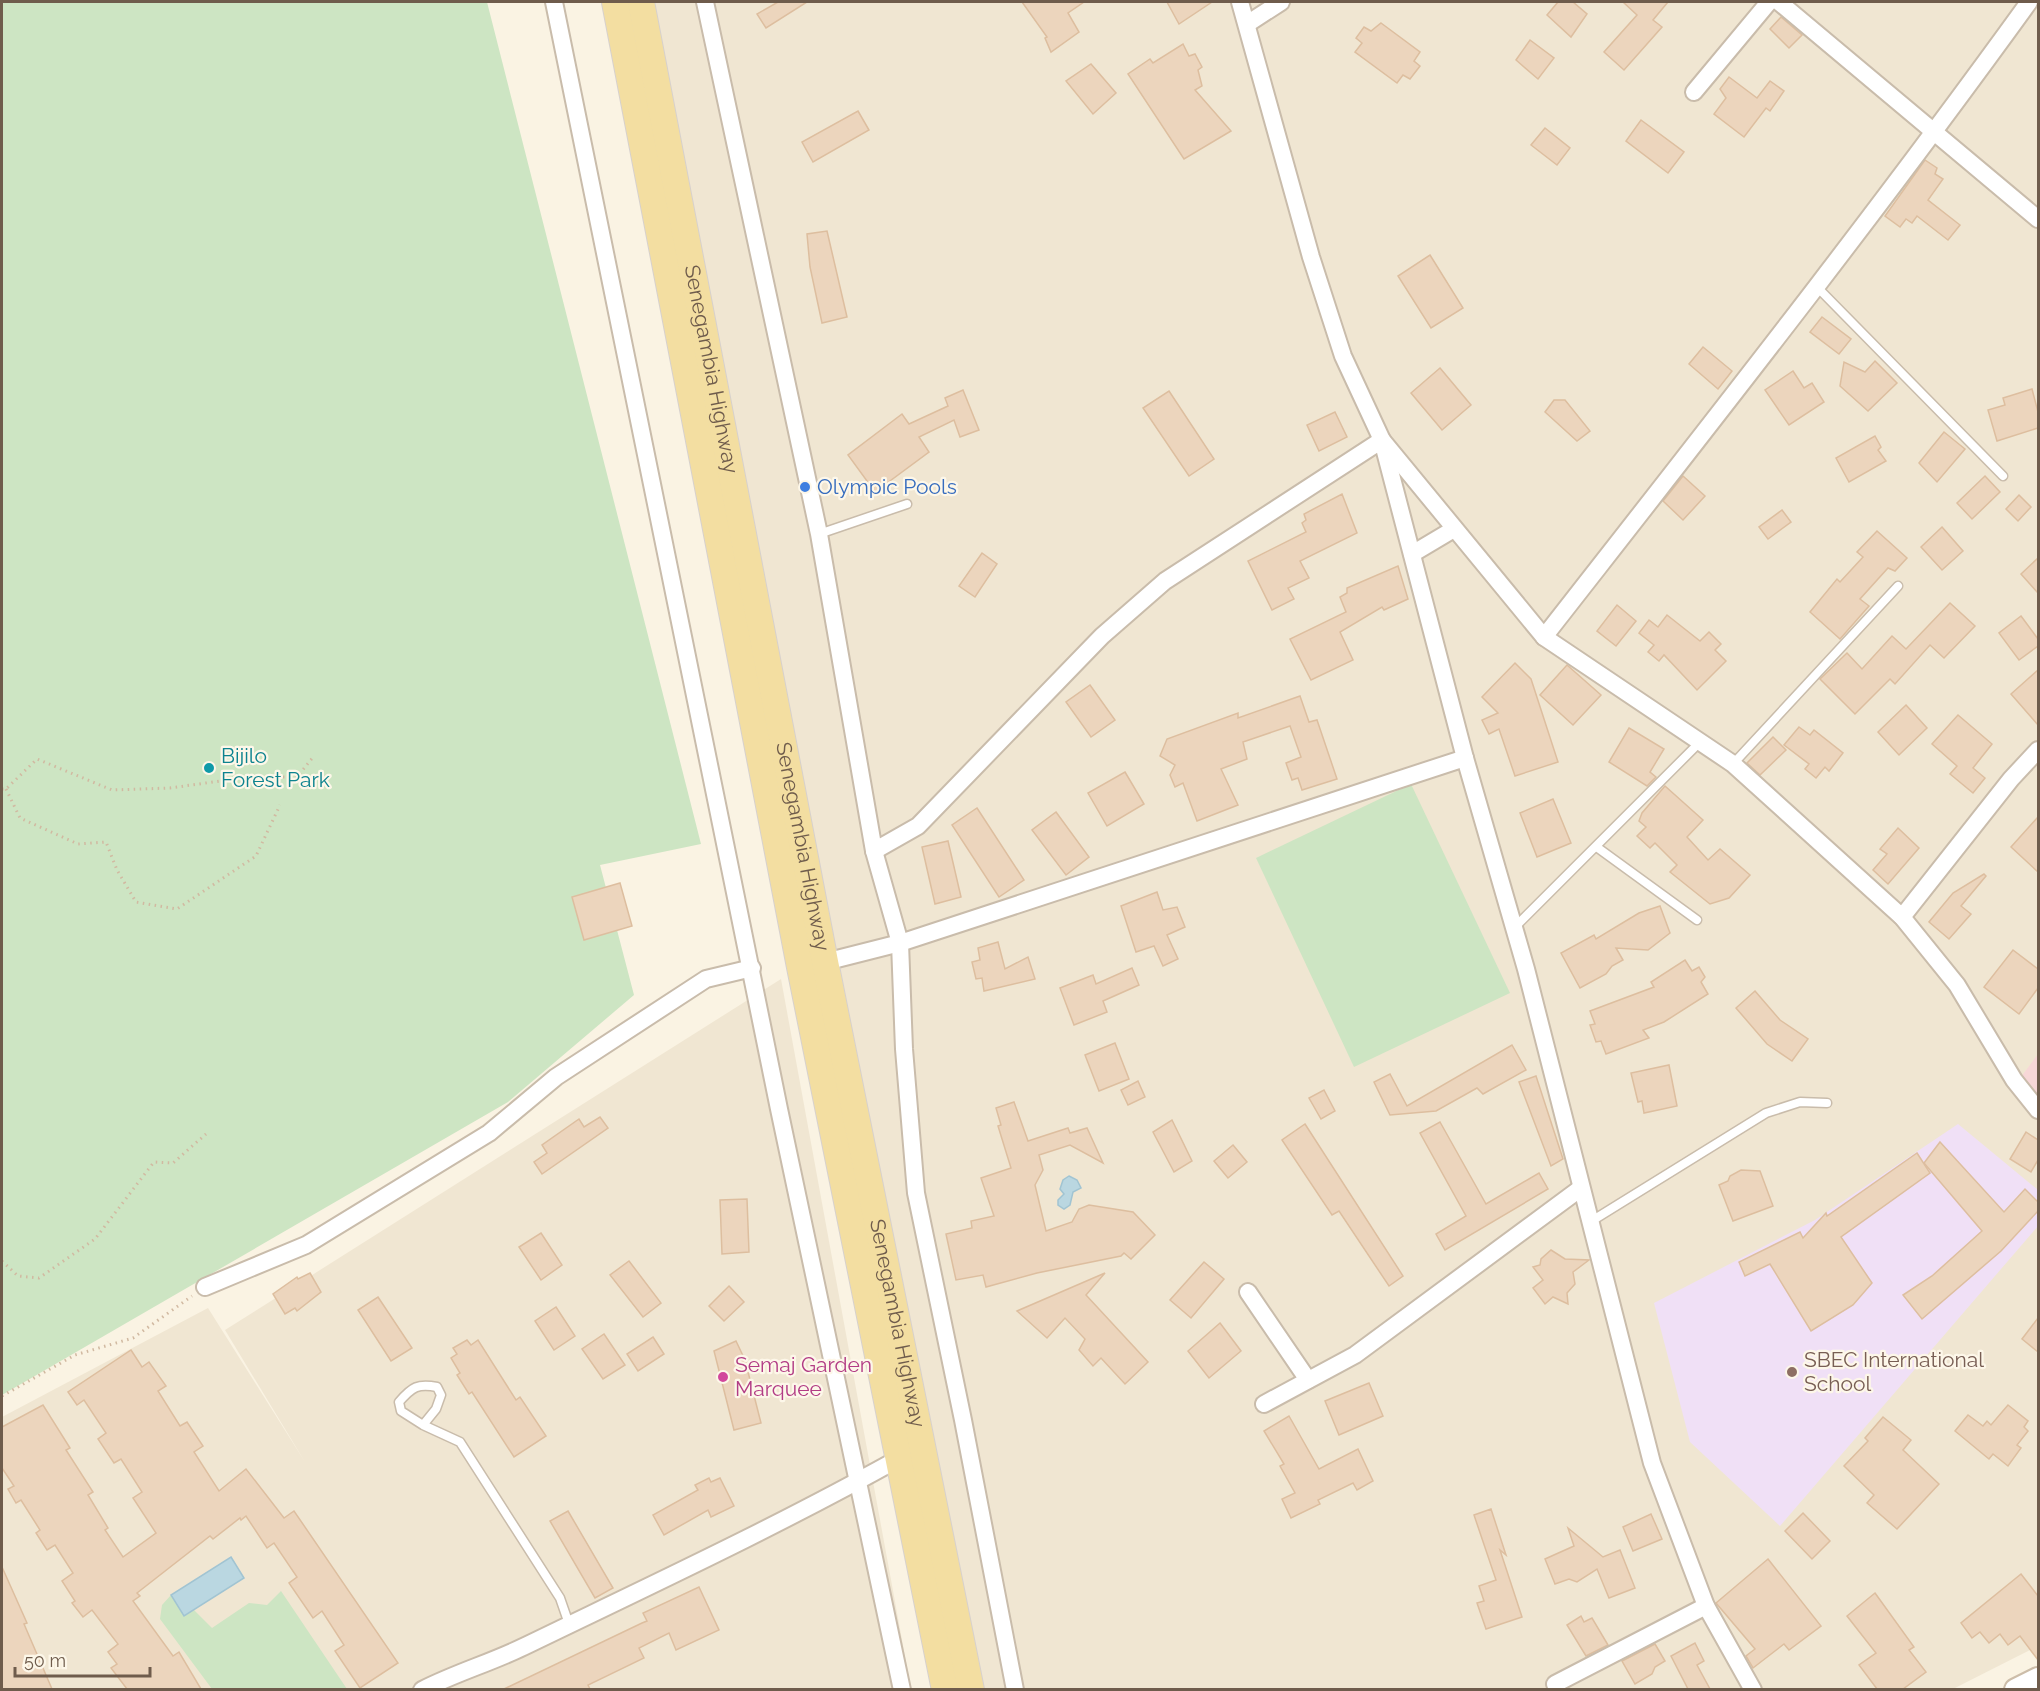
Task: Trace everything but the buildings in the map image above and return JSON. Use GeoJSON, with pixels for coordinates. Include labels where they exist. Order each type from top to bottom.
{"type":"FeatureCollection","features":[{"type":"Feature","properties":{"kind":"main road","name":"Senegambia Highway"},"geometry":{"type":"LineString","coordinates":[[615,2],[800,967],[945,1689]]}},
{"type":"Feature","properties":{"kind":"main road","name":"Senegambia Highway"},"geometry":{"type":"LineString","coordinates":[[641,2],[825,962],[971,1689]]}},
{"type":"Feature","properties":{"kind":"street"},"geometry":{"type":"LineString","coordinates":[[554,2],[902,1689]]}},
{"type":"Feature","properties":{"kind":"street"},"geometry":{"type":"LineString","coordinates":[[705,2],[819,534],[874,851],[900,943],[904,1048],[916,1193],[1015,1689]]}},
{"type":"Feature","properties":{"kind":"street"},"geometry":{"type":"LineString","coordinates":[[1240,2],[1311,257],[1343,356],[1382,440],[1465,758],[1526,969],[1652,1464],[1706,1606],[1753,1689]]}},
{"type":"Feature","properties":{"kind":"street"},"geometry":{"type":"LineString","coordinates":[[1247,24],[1281,2]]}},
{"type":"Feature","properties":{"kind":"street"},"geometry":{"type":"LineString","coordinates":[[1694,92],[1768,2]]}},
{"type":"Feature","properties":{"kind":"street"},"geometry":{"type":"LineString","coordinates":[[1779,2],[2038,219]]}},
{"type":"Feature","properties":{"kind":"street"},"geometry":{"type":"LineString","coordinates":[[1544,638],[1817,287],[1935,132],[2029,2]]}},
{"type":"Feature","properties":{"kind":"street"},"geometry":{"type":"LineString","coordinates":[[874,851],[918,826],[1102,636],[1165,581],[1382,440]]}},
{"type":"Feature","properties":{"kind":"street"},"geometry":{"type":"LineString","coordinates":[[1382,440],[1544,638],[1698,744],[1733,764],[1902,917],[1957,985],[2014,1080],[2038,1110]]}},
{"type":"Feature","properties":{"kind":"street"},"geometry":{"type":"LineString","coordinates":[[1412,554],[1454,530]]}},
{"type":"Feature","properties":{"kind":"street"},"geometry":{"type":"LineString","coordinates":[[1902,917],[2011,779],[2038,750]]}},
{"type":"Feature","properties":{"kind":"street"},"geometry":{"type":"LineString","coordinates":[[825,962],[900,943],[1465,758]]}},
{"type":"Feature","properties":{"kind":"street"},"geometry":{"type":"LineString","coordinates":[[205,1287],[306,1245],[489,1133],[556,1077],[706,979],[752,968]]}},
{"type":"Feature","properties":{"kind":"street"},"geometry":{"type":"LineString","coordinates":[[1264,1404],[1355,1355],[1581,1188]]}},
{"type":"Feature","properties":{"kind":"street"},"geometry":{"type":"LineString","coordinates":[[1248,1292],[1308,1380]]}},
{"type":"Feature","properties":{"kind":"street"},"geometry":{"type":"LineString","coordinates":[[422,1689],[452,1674],[520,1648],[820,1503],[898,1459]]}},
{"type":"Feature","properties":{"kind":"street"},"geometry":{"type":"LineString","coordinates":[[1555,1684],[1706,1606]]}},
{"type":"Feature","properties":{"kind":"street"},"geometry":{"type":"LineString","coordinates":[[2016,1689],[2038,1679]]}},
{"type":"Feature","properties":{"kind":"lane"},"geometry":{"type":"LineString","coordinates":[[1817,287],[2003,476]]}},
{"type":"Feature","properties":{"kind":"lane"},"geometry":{"type":"LineString","coordinates":[[819,534],[907,504]]}},
{"type":"Feature","properties":{"kind":"lane"},"geometry":{"type":"LineString","coordinates":[[1733,764],[1898,586]]}},
{"type":"Feature","properties":{"kind":"lane"},"geometry":{"type":"LineString","coordinates":[[1513,930],[1598,848],[1698,744]]}},
{"type":"Feature","properties":{"kind":"lane"},"geometry":{"type":"LineString","coordinates":[[1598,848],[1697,920]]}},
{"type":"Feature","properties":{"kind":"lane"},"geometry":{"type":"LineString","coordinates":[[1590,1223],[1766,1113],[1800,1102],[1827,1103]]}},
{"type":"Feature","properties":{"kind":"lane"},"geometry":{"type":"LineString","coordinates":[[423,1425],[436,1409],[441,1395],[437,1387],[423,1384],[408,1391],[399,1402],[402,1411],[423,1425],[460,1442],[560,1598],[569,1624]]}},
{"type":"Feature","properties":{"kind":"path"},"geometry":{"type":"LineString","coordinates":[[2,789],[6,789],[37,759],[112,790],[170,788],[249,777],[297,777],[314,756]]}},
{"type":"Feature","properties":{"kind":"path"},"geometry":{"type":"LineString","coordinates":[[6,789],[20,818],[78,844],[106,842],[117,870],[136,902],[177,909],[256,856],[280,805]]}},
{"type":"Feature","properties":{"kind":"path"},"geometry":{"type":"LineString","coordinates":[[2,1261],[18,1276],[39,1278],[95,1239],[154,1162],[173,1163],[206,1134]]}},
{"type":"Feature","properties":{"kind":"path"},"geometry":{"type":"LineString","coordinates":[[2,1396],[75,1355],[133,1338],[205,1287]]}},
{"type":"Feature","properties":{"kind":"shaded area"},"geometry":{"type":"Polygon","coordinates":[[[643,2],[2038,2],[2038,1646],[1951,1690],[979,1689],[643,2]]]}},
{"type":"Feature","properties":{"kind":"shaded area"},"geometry":{"type":"Polygon","coordinates":[[[781,979],[911,1689],[2,1690],[2,1417],[208,1308],[305,1462],[225,1330],[781,979]]]}},
{"type":"Feature","properties":{"kind":"shaded area"},"geometry":{"type":"Polygon","coordinates":[[[2038,1054],[2038,1102],[2021,1077],[2038,1054]]]}},
{"type":"Feature","properties":{"kind":"shaded area","name":"SBEC International School"},"geometry":{"type":"Polygon","coordinates":[[[1958,1124],[2038,1190],[2038,1226],[1780,1526],[1690,1442],[1654,1303],[1815,1220],[1958,1124]]]}},
{"type":"Feature","properties":{"kind":"green space"},"geometry":{"type":"Polygon","coordinates":[[[2,2],[487,2],[701,844],[600,865],[634,995],[508,1102],[2,1395],[2,2]]]}},
{"type":"Feature","properties":{"kind":"green space"},"geometry":{"type":"Polygon","coordinates":[[[1411,784],[1510,993],[1354,1067],[1256,858],[1411,784]]]}},
{"type":"Feature","properties":{"kind":"green space"},"geometry":{"type":"Polygon","coordinates":[[[281,1591],[347,1689],[212,1689],[160,1619],[162,1605],[171,1595],[184,1616],[194,1610],[212,1628],[249,1603],[267,1605],[281,1591]]]}},
{"type":"Feature","properties":{"kind":"water"},"geometry":{"type":"Polygon","coordinates":[[[1069,1176],[1077,1180],[1081,1188],[1073,1192],[1070,1205],[1064,1209],[1058,1205],[1058,1200],[1064,1194],[1060,1189],[1063,1180],[1069,1176]]]}},
{"type":"Feature","properties":{"kind":"water"},"geometry":{"type":"Polygon","coordinates":[[[231,1557],[244,1578],[184,1616],[171,1595],[231,1557]]]}},
{"type":"Feature","properties":{"kind":"place","name":"Olympic Pools"},"geometry":{"type":"Point","coordinates":[805,487]}},
{"type":"Feature","properties":{"kind":"place","name":"Bijilo Forest Park"},"geometry":{"type":"Point","coordinates":[209,768]}},
{"type":"Feature","properties":{"kind":"place","name":"SBEC International School"},"geometry":{"type":"Point","coordinates":[1792,1372]}},
{"type":"Feature","properties":{"kind":"place","name":"Semaj Garden Marquee"},"geometry":{"type":"Point","coordinates":[723,1377]}}]}
